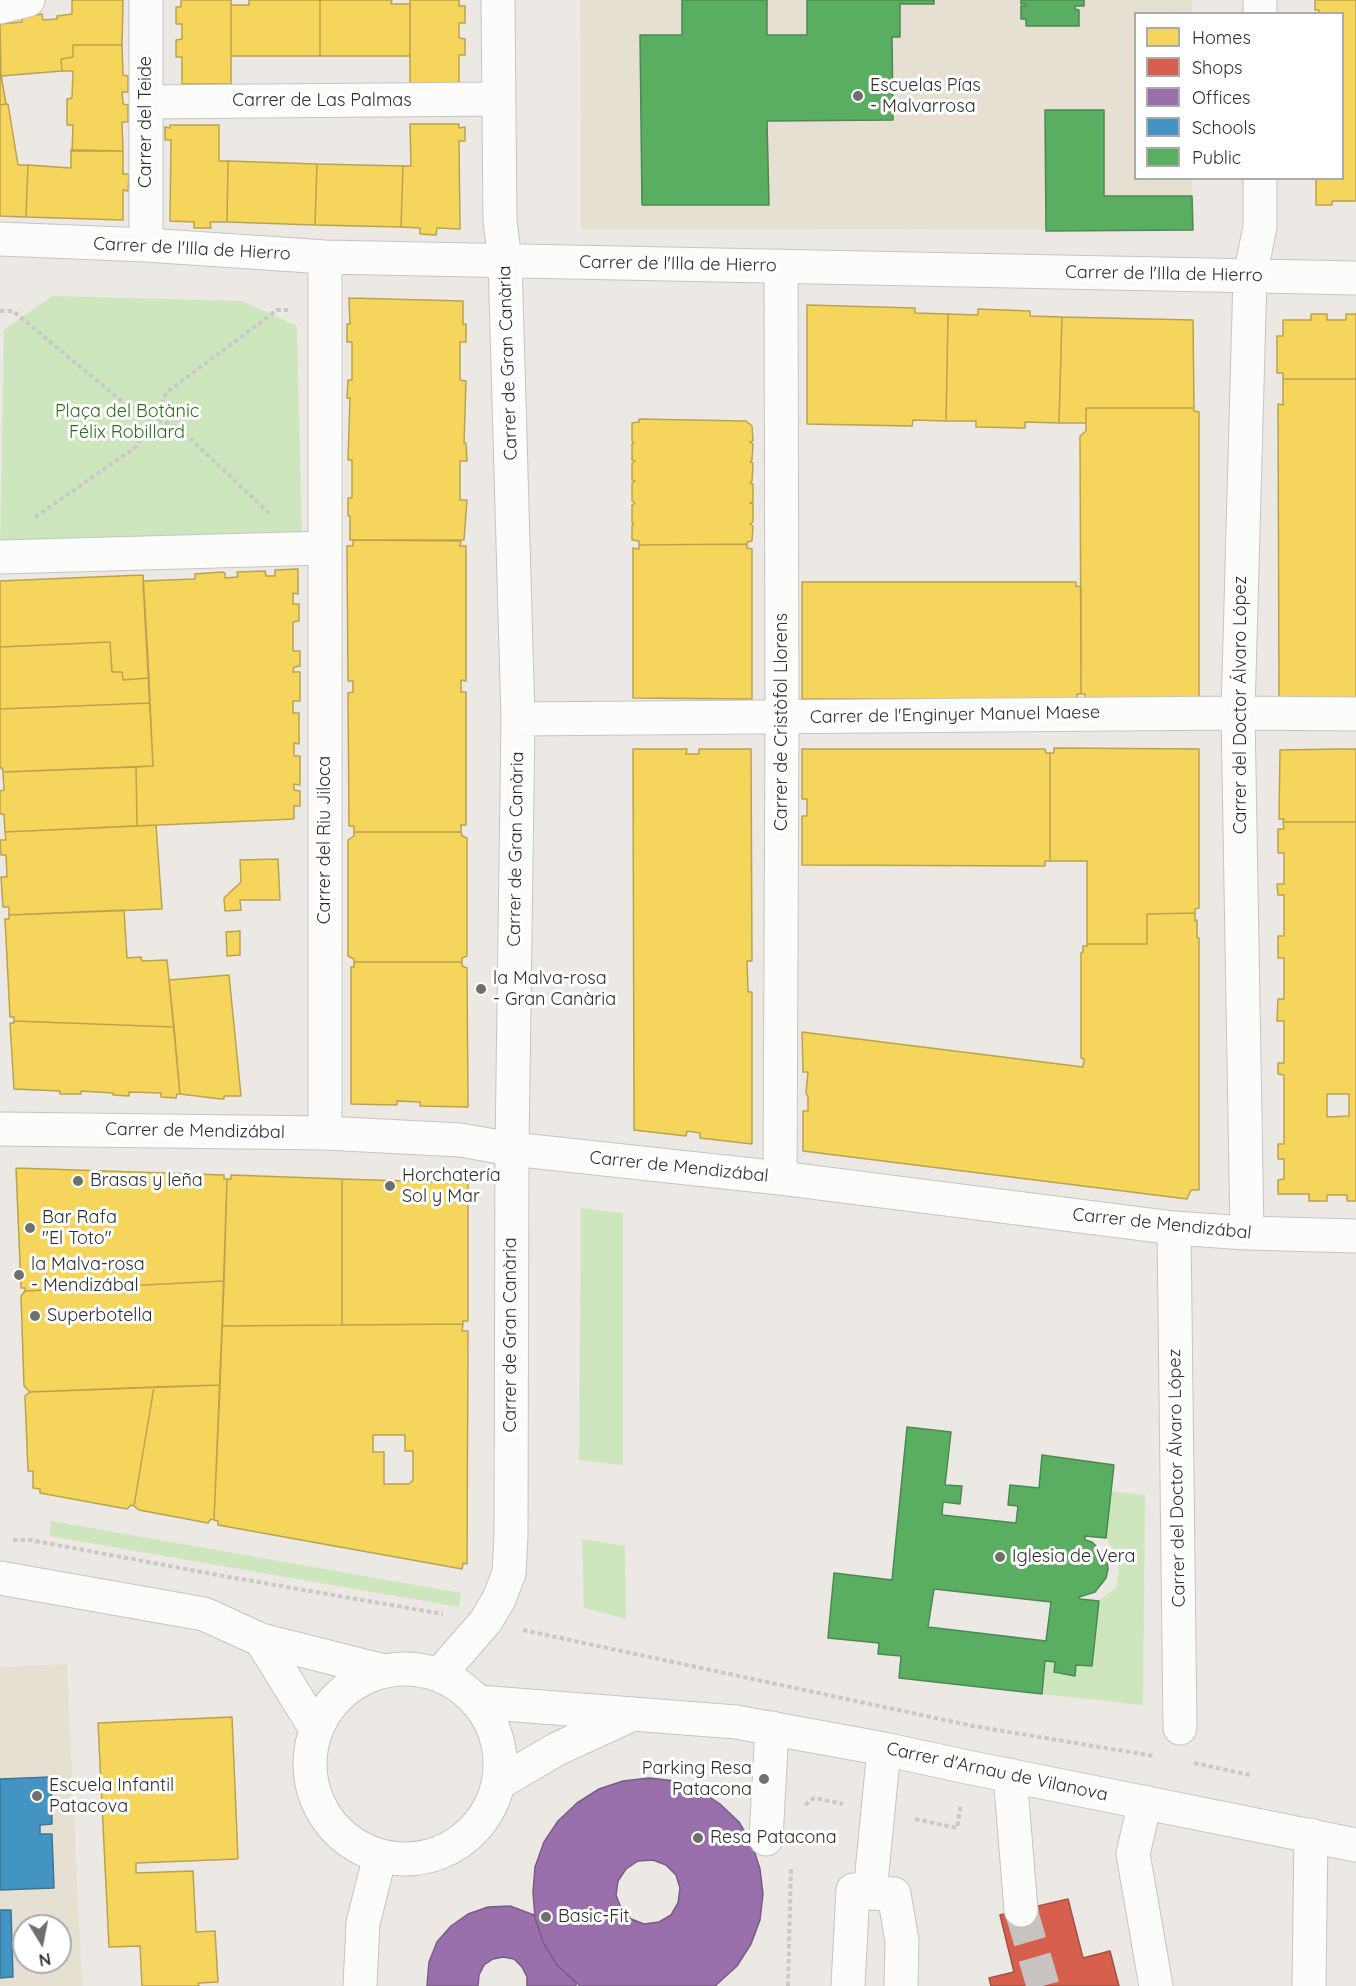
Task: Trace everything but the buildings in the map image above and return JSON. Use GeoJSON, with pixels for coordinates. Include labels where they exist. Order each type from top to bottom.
{"type":"FeatureCollection","features":[{"type":"Feature","properties":{"kind":"street"},"geometry":{"type":"LineString","coordinates":[[0,7],[28,0]]}},
{"type":"Feature","properties":{"kind":"street","name":"Carrer del Teide"},"geometry":{"type":"LineString","coordinates":[[146,0],[146,245]]}},
{"type":"Feature","properties":{"kind":"street","name":"Carrer de Gran Canària"},"geometry":{"type":"LineString","coordinates":[[439,1675],[486,1621],[499,1599],[509,1573],[511,1525],[512,1149],[518,719],[505,260],[500,221],[498,0]]}},
{"type":"Feature","properties":{"kind":"street","name":"Carrer de Las Palmas"},"geometry":{"type":"LineString","coordinates":[[146,102],[498,99]]}},
{"type":"Feature","properties":{"kind":"street","name":"Carrer del Doctor Álvaro López"},"geometry":{"type":"LineString","coordinates":[[1247,1233],[1238,713],[1250,276],[1260,227],[1260,180]]}},
{"type":"Feature","properties":{"kind":"street","name":"Carrer de l'Illa de Hierro"},"geometry":{"type":"LineString","coordinates":[[0,239],[146,245],[325,257],[1356,278]]}},
{"type":"Feature","properties":{"kind":"street","name":"Carrer del Riu Jiloca"},"geometry":{"type":"LineString","coordinates":[[325,257],[316,548],[325,1133]]}},
{"type":"Feature","properties":{"kind":"street","name":"Carrer de Cristòfol Llorens"},"geometry":{"type":"LineString","coordinates":[[780,1178],[781,266]]}},
{"type":"Feature","properties":{"kind":"street"},"geometry":{"type":"LineString","coordinates":[[0,557],[316,548]]}},
{"type":"Feature","properties":{"kind":"street","name":"Carrer de l'Enginyer Manuel Maese"},"geometry":{"type":"LineString","coordinates":[[518,719],[1356,714]]}},
{"type":"Feature","properties":{"kind":"street","name":"Carrer de Mendizábal"},"geometry":{"type":"LineString","coordinates":[[0,1129],[325,1133],[460,1140],[512,1149],[780,1178],[1174,1228],[1356,1236]]}},
{"type":"Feature","properties":{"kind":"street","name":"Carrer del Doctor Álvaro López"},"geometry":{"type":"LineString","coordinates":[[1174,1228],[1180,1728]]}},
{"type":"Feature","properties":{"kind":"street"},"geometry":{"type":"LineString","coordinates":[[0,1578],[204,1614],[261,1640],[384,1671]]}},
{"type":"Feature","properties":{"kind":"street"},"geometry":{"type":"LineString","coordinates":[[261,1640],[316,1729]]}},
{"type":"Feature","properties":{"kind":"street"},"geometry":{"type":"LineString","coordinates":[[412,1669],[439,1675],[460,1686],[478,1702],[493,1726],[500,1754],[499,1783],[488,1811],[468,1836],[442,1852],[411,1859],[380,1856],[352,1843],[329,1822],[314,1794],[309,1761],[316,1729],[331,1702],[355,1682],[384,1671],[412,1669]]}},
{"type":"Feature","properties":{"kind":"street","name":"Carrer d'Arnau de Vilanova"},"geometry":{"type":"LineString","coordinates":[[478,1702],[736,1722],[884,1749],[1356,1845]]}},
{"type":"Feature","properties":{"kind":"street","name":"Carrer d'Arnau de Vilanova"},"geometry":{"type":"LineString","coordinates":[[499,1783],[557,1749],[636,1713]]}},
{"type":"Feature","properties":{"kind":"street"},"geometry":{"type":"LineString","coordinates":[[766,1839],[772,1728]]}},
{"type":"Feature","properties":{"kind":"street"},"geometry":{"type":"LineString","coordinates":[[870,1893],[884,1749]]}},
{"type":"Feature","properties":{"kind":"street"},"geometry":{"type":"LineString","coordinates":[[1010,1775],[1022,1910]]}},
{"type":"Feature","properties":{"kind":"street"},"geometry":{"type":"LineString","coordinates":[[1145,1802],[1132,1854],[1156,1986]]}},
{"type":"Feature","properties":{"kind":"street"},"geometry":{"type":"LineString","coordinates":[[1309,1986],[1311,1835]]}},
{"type":"Feature","properties":{"kind":"street"},"geometry":{"type":"LineString","coordinates":[[360,1986],[363,1923],[380,1856]]}},
{"type":"Feature","properties":{"kind":"street"},"geometry":{"type":"LineString","coordinates":[[848,1986],[853,1890],[894,1894],[902,1941],[901,1986]]}},
{"type":"Feature","properties":{"kind":"path"},"geometry":{"type":"LineString","coordinates":[[28,522],[136,447],[166,393],[267,316],[277,310],[294,310]]}},
{"type":"Feature","properties":{"kind":"path"},"geometry":{"type":"LineString","coordinates":[[0,311],[13,311],[125,404],[180,429],[316,548]]}},
{"type":"Feature","properties":{"kind":"path"},"geometry":{"type":"LineString","coordinates":[[10,1540],[30,1540],[486,1621],[572,1642],[974,1726],[1165,1757]]}},
{"type":"Feature","properties":{"kind":"path"},"geometry":{"type":"LineString","coordinates":[[1187,1761],[1250,1774]]}},
{"type":"Feature","properties":{"kind":"shaded area","name":"Escuelas Pías - Malvarrosa"},"geometry":{"type":"Polygon","coordinates":[[[580,0],[1192,0],[1192,12],[1134,12],[1134,180],[1192,180],[1193,230],[581,229],[580,0]]]}},
{"type":"Feature","properties":{"kind":"shaded area","name":"Escuela Infantil Patacova"},"geometry":{"type":"Polygon","coordinates":[[[67,1664],[82,1986],[0,1986],[0,1667],[67,1664]]]}},
{"type":"Feature","properties":{"kind":"green space","name":"Plaça del Botànic Félix Robillard"},"geometry":{"type":"Polygon","coordinates":[[[52,296],[242,301],[297,326],[302,543],[0,550],[4,330],[52,296]]]}},
{"type":"Feature","properties":{"kind":"green space"},"geometry":{"type":"Polygon","coordinates":[[[581,1208],[623,1213],[623,1465],[579,1460],[581,1208]]]}},
{"type":"Feature","properties":{"kind":"green space"},"geometry":{"type":"Polygon","coordinates":[[[1111,1491],[1145,1495],[1143,1705],[1042,1694],[1045,1661],[1055,1662],[1054,1673],[1074,1675],[1076,1665],[1092,1666],[1099,1601],[1116,1587],[1119,1571],[1116,1555],[1106,1538],[1111,1491]]]}},
{"type":"Feature","properties":{"kind":"green space"},"geometry":{"type":"Polygon","coordinates":[[[51,1521],[461,1593],[459,1607],[49,1536],[51,1521]]]}},
{"type":"Feature","properties":{"kind":"green space"},"geometry":{"type":"Polygon","coordinates":[[[582,1539],[625,1546],[626,1619],[584,1608],[582,1539]]]}},
{"type":"Feature","properties":{"kind":"tunnel"},"geometry":{"type":"LineString","coordinates":[[1021,1910],[1043,1986]]}},
{"type":"Feature","properties":{"kind":"place","name":"Escuelas Pías - Malvarrosa"},"geometry":{"type":"Point","coordinates":[858,96]}},
{"type":"Feature","properties":{"kind":"place","name":"la Malva-rosa - Gran Canària"},"geometry":{"type":"Point","coordinates":[481,989]}},
{"type":"Feature","properties":{"kind":"place","name":"Brasas y leña"},"geometry":{"type":"Point","coordinates":[78,1181]}},
{"type":"Feature","properties":{"kind":"place","name":"Horchatería Sol y Mar"},"geometry":{"type":"Point","coordinates":[390,1186]}},
{"type":"Feature","properties":{"kind":"place","name":"Bar Rafa \"El Toto\""},"geometry":{"type":"Point","coordinates":[30,1228]}},
{"type":"Feature","properties":{"kind":"place","name":"la Malva-rosa - Mendizábal"},"geometry":{"type":"Point","coordinates":[19,1275]}},
{"type":"Feature","properties":{"kind":"place","name":"Superbotella"},"geometry":{"type":"Point","coordinates":[35,1316]}},
{"type":"Feature","properties":{"kind":"place","name":"Iglesia de Vera"},"geometry":{"type":"Point","coordinates":[1000,1557]}},
{"type":"Feature","properties":{"kind":"place","name":"Parking Resa Patacona"},"geometry":{"type":"Point","coordinates":[764,1779]}},
{"type":"Feature","properties":{"kind":"place","name":"Escuela Infantil Patacova"},"geometry":{"type":"Point","coordinates":[37,1796]}},
{"type":"Feature","properties":{"kind":"place","name":"Resa Patacona"},"geometry":{"type":"Point","coordinates":[698,1838]}},
{"type":"Feature","properties":{"kind":"place","name":"Basic-Fit"},"geometry":{"type":"Point","coordinates":[546,1917]}}]}
